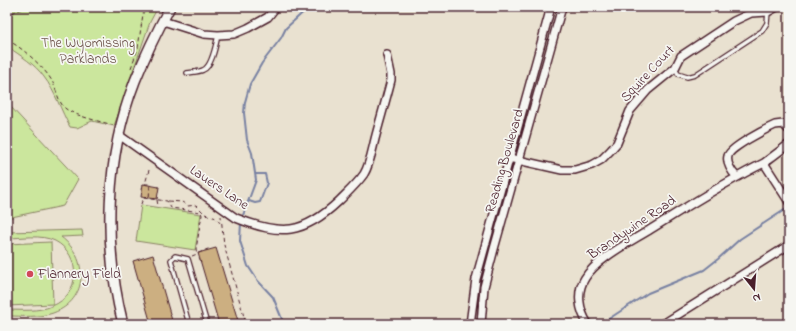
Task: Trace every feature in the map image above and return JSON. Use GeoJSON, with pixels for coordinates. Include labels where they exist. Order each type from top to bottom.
{"type":"FeatureCollection","features":[{"type":"Feature","properties":{"kind":"street"},"geometry":{"type":"LineString","coordinates":[[123,324],[114,278],[110,227],[114,167],[119,135],[134,82],[170,7]]}},
{"type":"Feature","properties":{"kind":"street"},"geometry":{"type":"LineString","coordinates":[[163,21],[204,34],[234,34],[268,17],[276,7]]}},
{"type":"Feature","properties":{"kind":"street","name":"Reading Boulevard"},"geometry":{"type":"LineString","coordinates":[[470,324],[476,279],[551,7]]}},
{"type":"Feature","properties":{"kind":"street","name":"Reading Boulevard"},"geometry":{"type":"LineString","coordinates":[[481,324],[484,287],[562,7]]}},
{"type":"Feature","properties":{"kind":"street","name":"Squire Court"},"geometry":{"type":"LineString","coordinates":[[509,158],[562,170],[575,170],[592,165],[607,154],[617,143],[630,112],[640,98],[654,84],[675,68],[680,56],[734,21],[751,13],[768,12],[777,7]]}},
{"type":"Feature","properties":{"kind":"street","name":"Lauers Lane"},"geometry":{"type":"LineString","coordinates":[[119,135],[236,218],[267,228],[285,230],[310,223],[326,213],[364,174],[391,80],[387,55]]}},
{"type":"Feature","properties":{"kind":"street"},"geometry":{"type":"LineString","coordinates":[[736,176],[727,158],[728,154],[775,125],[782,124],[789,130]]}},
{"type":"Feature","properties":{"kind":"street","name":"Brandywine Road"},"geometry":{"type":"LineString","coordinates":[[588,324],[581,311],[580,297],[584,278],[593,267],[736,176],[764,162],[789,144]]}},
{"type":"Feature","properties":{"kind":"street"},"geometry":{"type":"LineString","coordinates":[[764,162],[789,202]]}},
{"type":"Feature","properties":{"kind":"street"},"geometry":{"type":"LineString","coordinates":[[663,324],[789,245]]}},
{"type":"Feature","properties":{"kind":"lane"},"geometry":{"type":"LineString","coordinates":[[675,68],[678,74],[687,77],[696,75],[762,31],[767,23],[768,12]]}},
{"type":"Feature","properties":{"kind":"lane"},"geometry":{"type":"LineString","coordinates":[[187,73],[206,69],[216,49],[218,35]]}},
{"type":"Feature","properties":{"kind":"lane"},"geometry":{"type":"LineString","coordinates":[[189,324],[171,260],[175,256],[188,259],[207,324]]}},
{"type":"Feature","properties":{"kind":"path"},"geometry":{"type":"LineString","coordinates":[[7,18],[12,12],[17,10],[33,7],[44,7]]}},
{"type":"Feature","properties":{"kind":"path"},"geometry":{"type":"LineString","coordinates":[[131,69],[138,48],[143,14],[147,7]]}},
{"type":"Feature","properties":{"kind":"path"},"geometry":{"type":"LineString","coordinates":[[7,40],[17,45],[48,74],[65,108],[82,116],[114,125]]}},
{"type":"Feature","properties":{"kind":"path"},"geometry":{"type":"LineString","coordinates":[[149,170],[145,184],[150,184],[149,199]]}},
{"type":"Feature","properties":{"kind":"path"},"geometry":{"type":"LineString","coordinates":[[141,204],[143,198],[182,202],[188,206],[196,205],[205,214],[216,218],[221,224]]}},
{"type":"Feature","properties":{"kind":"path"},"geometry":{"type":"LineString","coordinates":[[157,200],[158,206]]}},
{"type":"Feature","properties":{"kind":"path"},"geometry":{"type":"LineString","coordinates":[[167,201],[171,208],[201,212],[202,215],[196,249],[197,254]]}},
{"type":"Feature","properties":{"kind":"path"},"geometry":{"type":"LineString","coordinates":[[220,207],[224,245],[246,324]]}},
{"type":"Feature","properties":{"kind":"path"},"geometry":{"type":"LineString","coordinates":[[188,259],[202,250],[211,248]]}},
{"type":"Feature","properties":{"kind":"green space","name":"The Wyomissing Parklands"},"geometry":{"type":"Polygon","coordinates":[[[7,7],[158,7],[150,22],[114,126],[92,121],[77,128],[70,127],[51,88],[40,72],[23,57],[8,47],[7,49],[7,7]]]}},
{"type":"Feature","properties":{"kind":"green space"},"geometry":{"type":"Polygon","coordinates":[[[9,105],[78,179],[63,206],[7,218],[7,107],[9,105]]]}},
{"type":"Feature","properties":{"kind":"green space"},"geometry":{"type":"Polygon","coordinates":[[[141,205],[201,214],[195,250],[136,241],[141,205]]]}},
{"type":"Feature","properties":{"kind":"green space"},"geometry":{"type":"Polygon","coordinates":[[[82,230],[83,236],[61,237],[77,256],[80,267],[81,278],[79,289],[73,299],[65,307],[48,315],[7,316],[7,310],[41,309],[47,308],[62,301],[73,284],[74,265],[64,247],[55,241],[38,237],[7,238],[7,232],[82,230]]]}},
{"type":"Feature","properties":{"kind":"green space","name":"Flannery Field"},"geometry":{"type":"Polygon","coordinates":[[[51,242],[53,304],[7,306],[7,244],[51,242]]]}},
{"type":"Feature","properties":{"kind":"building"},"geometry":{"type":"Polygon","coordinates":[[[143,184],[159,187],[157,199],[141,197],[143,184]]]}},
{"type":"Feature","properties":{"kind":"building"},"geometry":{"type":"Polygon","coordinates":[[[216,248],[239,324],[219,324],[198,253],[216,248]]]}},
{"type":"Feature","properties":{"kind":"building"},"geometry":{"type":"Polygon","coordinates":[[[153,255],[173,324],[151,324],[133,261],[153,255]]]}},
{"type":"Feature","properties":{"kind":"waterway"},"geometry":{"type":"LineString","coordinates":[[242,218],[256,180],[252,153],[247,140],[244,113],[245,102],[250,84],[262,63],[281,38],[286,28],[309,7]]}},
{"type":"Feature","properties":{"kind":"waterway"},"geometry":{"type":"LineString","coordinates":[[249,201],[255,203],[260,202],[267,183],[265,174],[255,174]]}},
{"type":"Feature","properties":{"kind":"waterway"},"geometry":{"type":"LineString","coordinates":[[601,324],[648,293],[704,270],[740,239],[789,207]]}},
{"type":"Feature","properties":{"kind":"waterway"},"geometry":{"type":"LineString","coordinates":[[241,222],[240,241],[248,266],[258,281],[273,297],[284,324]]}},
{"type":"Feature","properties":{"kind":"place","name":"Flannery Field"},"geometry":{"type":"Point","coordinates":[30,274]}}]}
